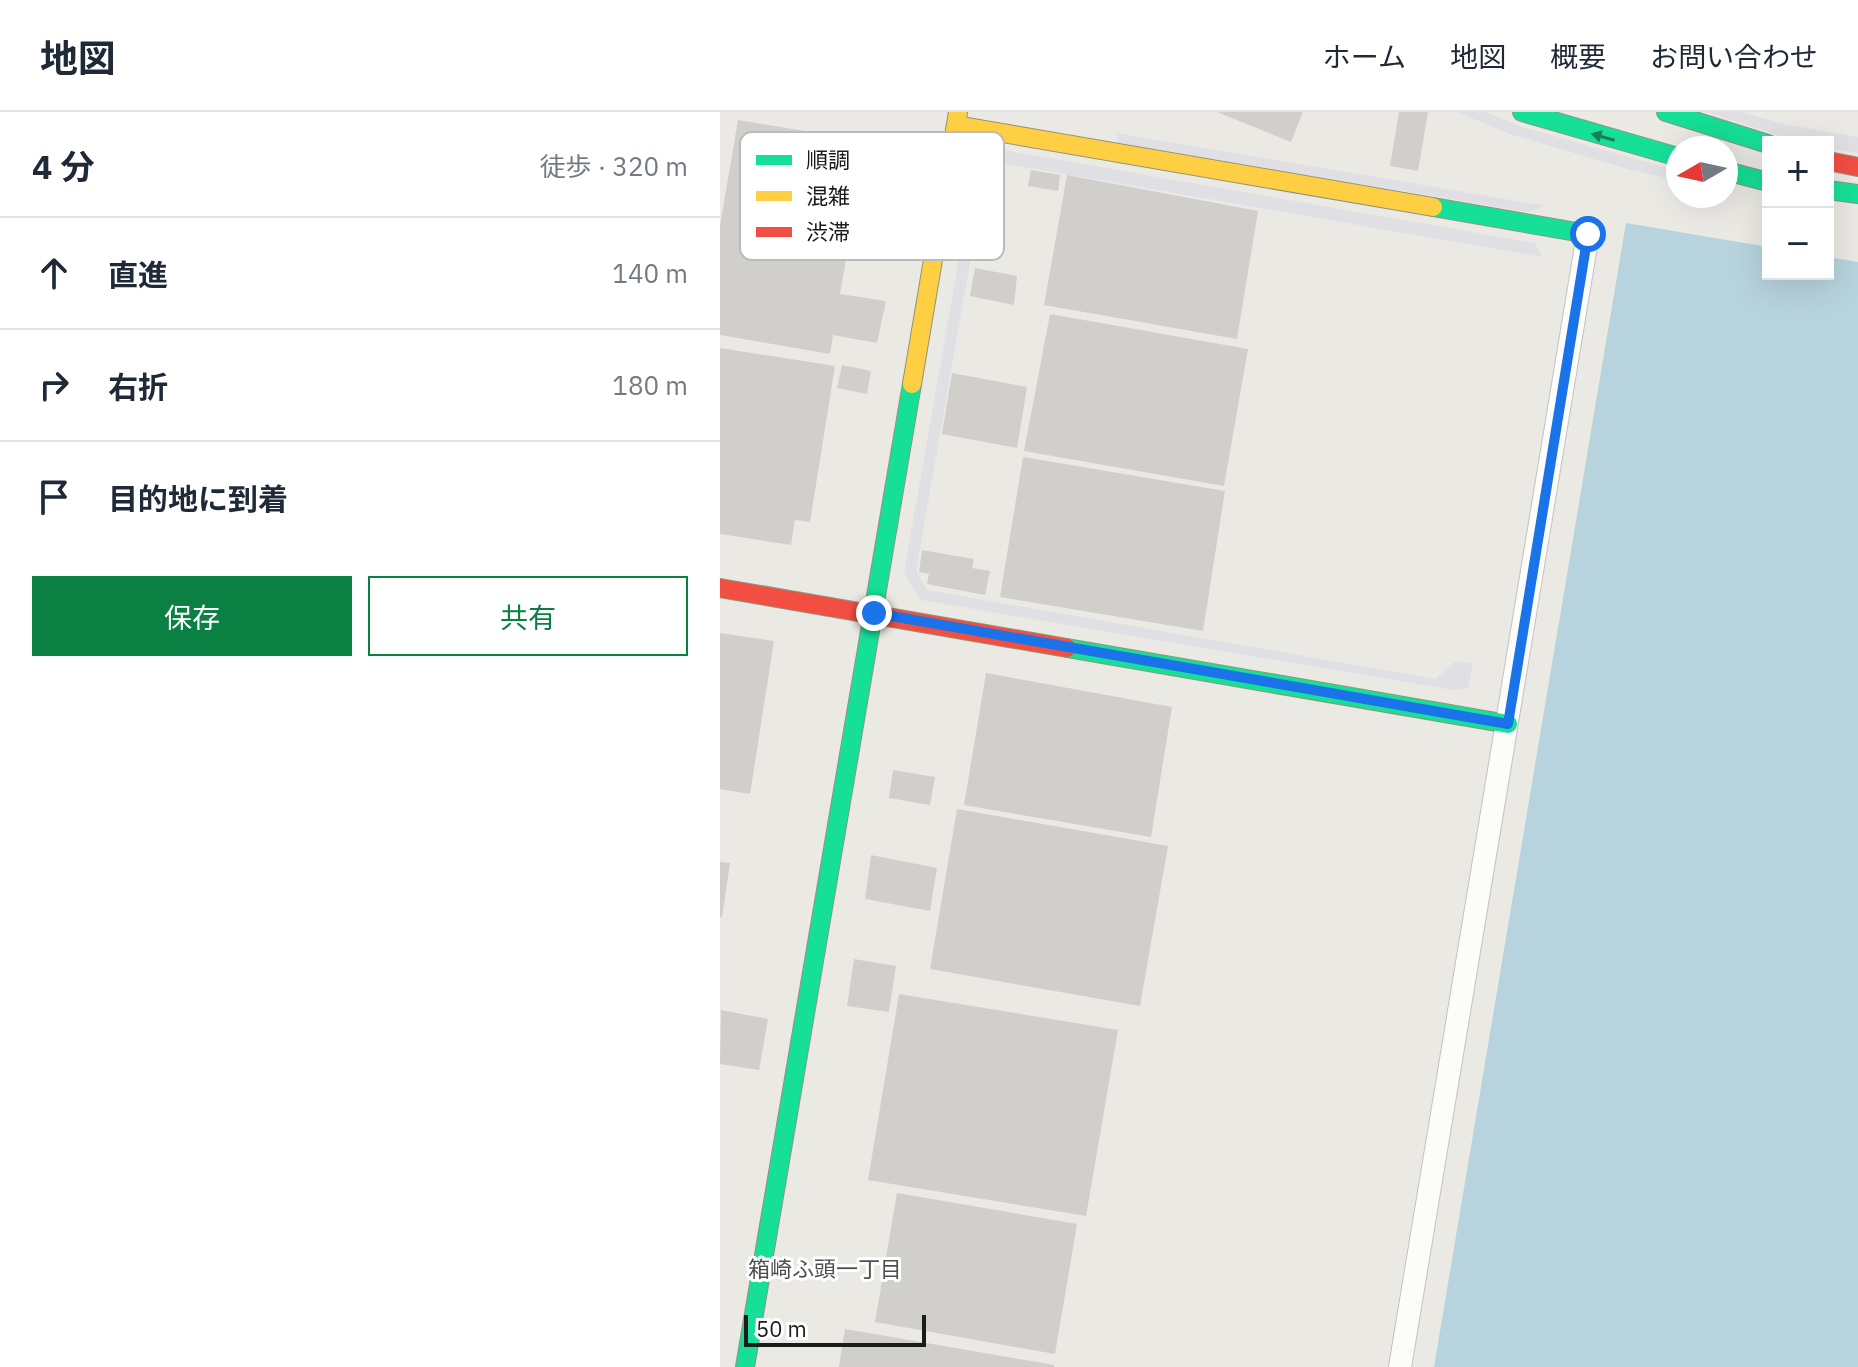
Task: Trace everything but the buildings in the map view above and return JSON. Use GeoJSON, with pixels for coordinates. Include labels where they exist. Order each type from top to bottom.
{"type":"FeatureCollection","features":[{"type":"Feature","properties":{"kind":"street"},"geometry":{"type":"LineString","coordinates":[[1522,112],[1666,154]]}},
{"type":"Feature","properties":{"kind":"street"},"geometry":{"type":"LineString","coordinates":[[1666,112],[1762,142]]}},
{"type":"Feature","properties":{"kind":"street"},"geometry":{"type":"LineString","coordinates":[[957,118],[1588,234],[1400,1367]]}},
{"type":"Feature","properties":{"kind":"street"},"geometry":{"type":"LineString","coordinates":[[1834,162],[1858,167]]}},
{"type":"Feature","properties":{"kind":"street"},"geometry":{"type":"LineString","coordinates":[[1738,174],[1762,180]]}},
{"type":"Feature","properties":{"kind":"street"},"geometry":{"type":"LineString","coordinates":[[1834,191],[1858,194]]}},
{"type":"Feature","properties":{"kind":"street"},"geometry":{"type":"LineString","coordinates":[[745,1367],[933,260]]}},
{"type":"Feature","properties":{"kind":"street"},"geometry":{"type":"LineString","coordinates":[[720,588],[1508,724]]}},
{"type":"Feature","properties":{"kind":"shaded area"},"geometry":{"type":"Polygon","coordinates":[[[1457,112],[1485,112],[1522,127],[1666,168],[1666,178],[1628,169],[1513,135],[1457,112]]]}},
{"type":"Feature","properties":{"kind":"shaded area"},"geometry":{"type":"Polygon","coordinates":[[[1709,112],[1741,112],[1784,124],[1858,137],[1858,153],[1834,149],[1834,136],[1780,136],[1709,112]]]}},
{"type":"Feature","properties":{"kind":"shaded area"},"geometry":{"type":"Polygon","coordinates":[[[1116,133],[1546,206],[1528,212],[1118,143],[1116,133]]]}},
{"type":"Feature","properties":{"kind":"shaded area"},"geometry":{"type":"Polygon","coordinates":[[[1004,150],[1535,243],[1542,257],[1004,164],[1004,150]]]}},
{"type":"Feature","properties":{"kind":"shaded area"},"geometry":{"type":"Polygon","coordinates":[[[959,260],[970,260],[916,571],[927,590],[1435,679],[1456,661],[1473,664],[1468,688],[1453,690],[921,600],[904,573],[959,260]]]}},
{"type":"Feature","properties":{"kind":"water"},"geometry":{"type":"Polygon","coordinates":[[[1626,223],[1762,246],[1762,280],[1834,280],[1834,258],[1858,262],[1858,1367],[1434,1367],[1626,223]]]}},
{"type":"Feature","properties":{"kind":"traffic: fast"},"geometry":{"type":"LineString","coordinates":[[1522,112],[1666,154]]}},
{"type":"Feature","properties":{"kind":"traffic: fast"},"geometry":{"type":"LineString","coordinates":[[1666,112],[1762,142]]}},
{"type":"Feature","properties":{"kind":"traffic: fast"},"geometry":{"type":"LineString","coordinates":[[1738,174],[1762,180]]}},
{"type":"Feature","properties":{"kind":"traffic: fast"},"geometry":{"type":"LineString","coordinates":[[1834,191],[1858,194]]}},
{"type":"Feature","properties":{"kind":"traffic: fast"},"geometry":{"type":"LineString","coordinates":[[1433,207],[1588,234]]}},
{"type":"Feature","properties":{"kind":"traffic: fast"},"geometry":{"type":"LineString","coordinates":[[745,1367],[912,384]]}},
{"type":"Feature","properties":{"kind":"traffic: fast"},"geometry":{"type":"LineString","coordinates":[[1067,648],[1508,724]]}},
{"type":"Feature","properties":{"kind":"traffic: slow"},"geometry":{"type":"LineString","coordinates":[[955,132],[958,112]]}},
{"type":"Feature","properties":{"kind":"traffic: slow"},"geometry":{"type":"LineString","coordinates":[[956,125],[997,132]]}},
{"type":"Feature","properties":{"kind":"traffic: slow"},"geometry":{"type":"LineString","coordinates":[[1004,133],[1433,207]]}},
{"type":"Feature","properties":{"kind":"traffic: slow"},"geometry":{"type":"LineString","coordinates":[[912,384],[933,260]]}},
{"type":"Feature","properties":{"kind":"traffic: jam"},"geometry":{"type":"LineString","coordinates":[[1834,162],[1858,167]]}},
{"type":"Feature","properties":{"kind":"traffic: jam"},"geometry":{"type":"LineString","coordinates":[[720,588],[1067,648]]}},
{"type":"Feature","properties":{"kind":"district","name":"箱崎ふ頭一丁目"},"geometry":{"type":"Point","coordinates":[825,1269]}},
{"type":"Feature","properties":{"kind":"route"},"geometry":{"type":"LineString","coordinates":[[874,613],[1508,724],[1588,234]]}}]}
